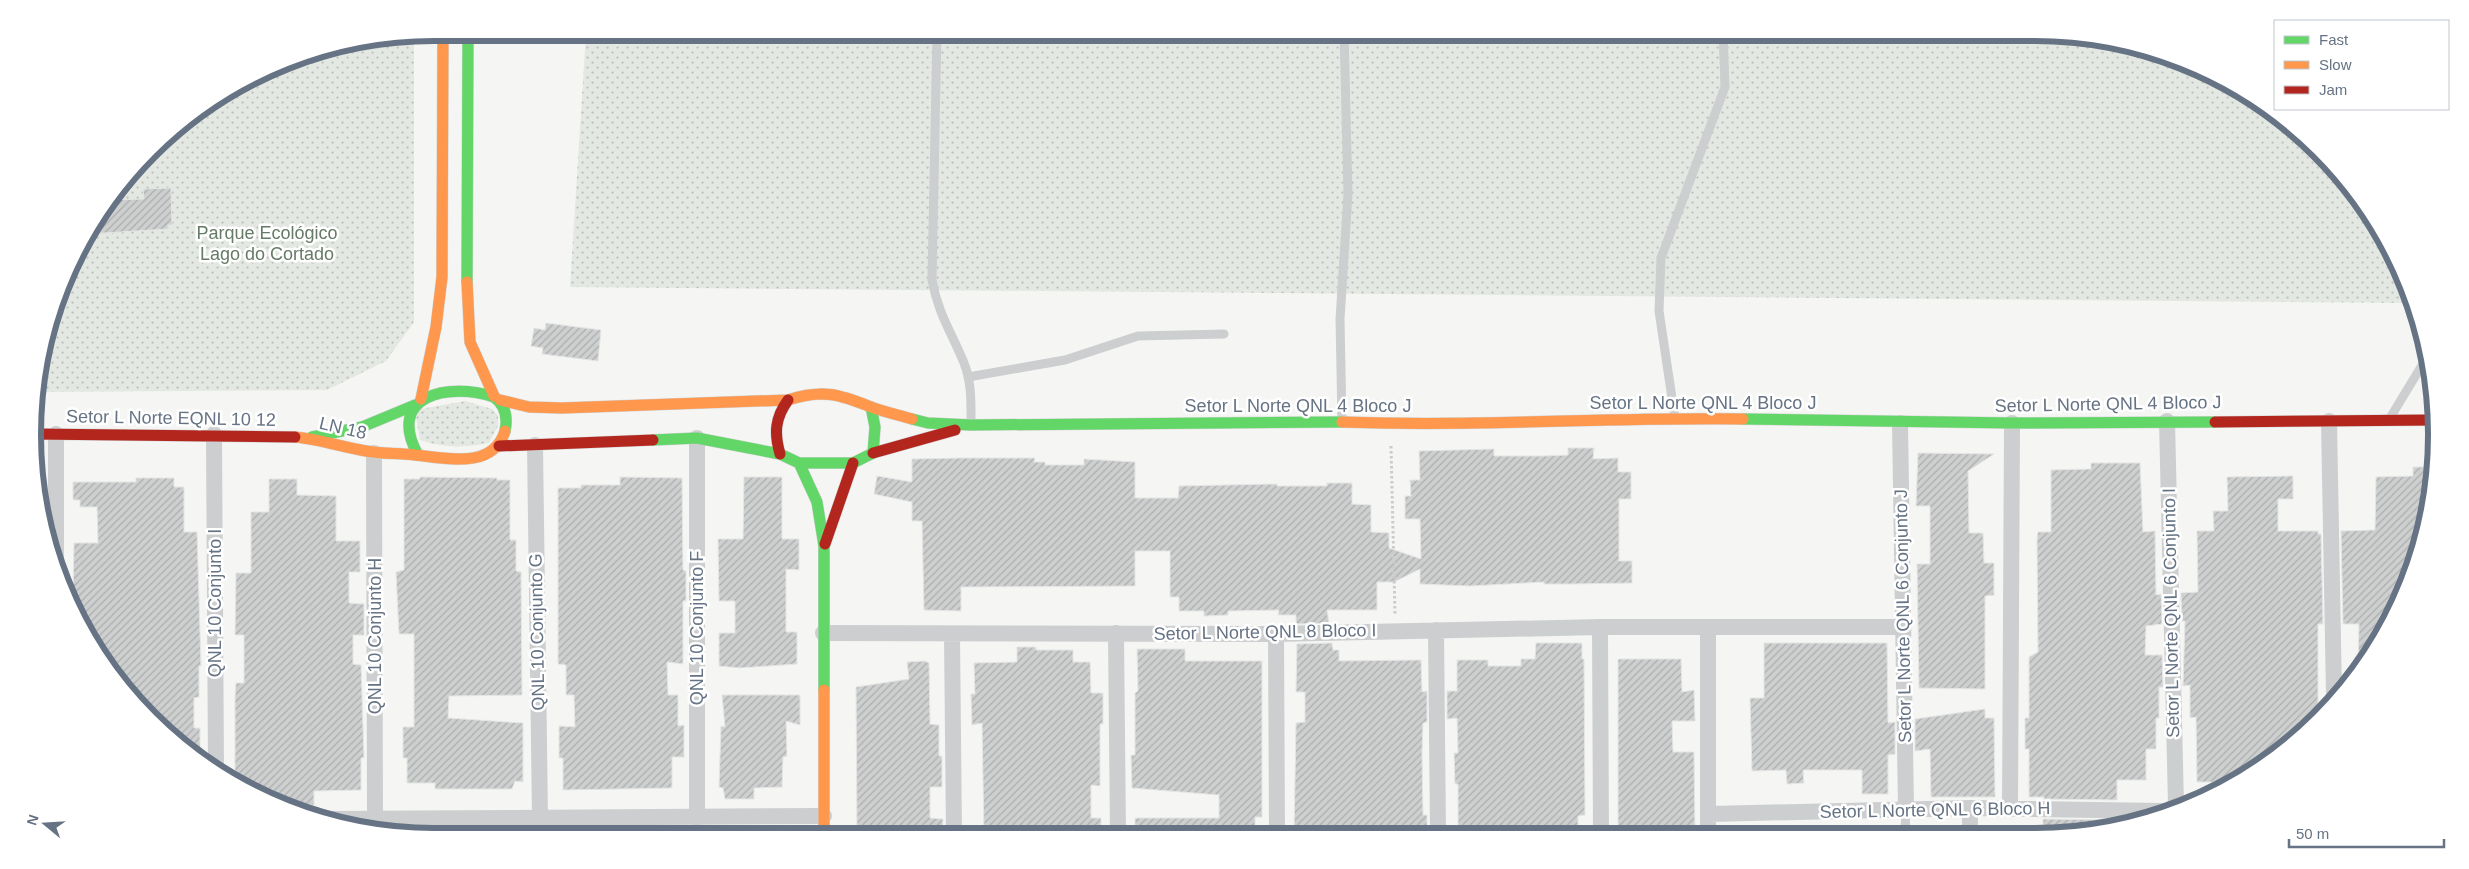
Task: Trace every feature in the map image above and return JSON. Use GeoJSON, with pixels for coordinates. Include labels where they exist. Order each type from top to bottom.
{"type":"FeatureCollection","features":[{"type":"Feature","properties":{"kind":"main road"},"geometry":{"type":"LineString","coordinates":[[443,41],[444,190],[442,277],[436,327],[418,402],[407,425],[411,442],[418,455],[431,458],[465,459],[483,456],[498,446],[697,438],[780,454],[798,463],[853,463],[873,453],[971,425]]}},
{"type":"Feature","properties":{"kind":"main road"},"geometry":{"type":"LineString","coordinates":[[468,41],[467,315],[470,342],[497,398],[507,424],[498,446]]}},
{"type":"Feature","properties":{"kind":"main road"},"geometry":{"type":"LineString","coordinates":[[418,402],[458,392],[497,398],[529,407],[562,408],[788,400],[804,395],[831,394],[855,399],[871,407],[928,422],[971,425]]}},
{"type":"Feature","properties":{"kind":"main road"},"geometry":{"type":"LineString","coordinates":[[780,454],[775,427],[778,413],[788,400]]}},
{"type":"Feature","properties":{"kind":"main road","name":"LN 18"},"geometry":{"type":"LineString","coordinates":[[306,438],[362,427],[418,402]]}},
{"type":"Feature","properties":{"kind":"main road"},"geometry":{"type":"LineString","coordinates":[[871,407],[875,427],[873,453]]}},
{"type":"Feature","properties":{"kind":"main road","name":"Setor L Norte QNL 4 Bloco J"},"geometry":{"type":"LineString","coordinates":[[971,425],[1342,422],[1391,424],[1675,418],[1900,423],[2427,420]]}},
{"type":"Feature","properties":{"kind":"main road","name":"Setor L Norte EQNL 10 12"},"geometry":{"type":"LineString","coordinates":[[41,434],[214,434],[306,438]]}},
{"type":"Feature","properties":{"kind":"main road","name":"LN 18"},"geometry":{"type":"LineString","coordinates":[[306,438],[340,447],[374,452],[418,455]]}},
{"type":"Feature","properties":{"kind":"main road"},"geometry":{"type":"LineString","coordinates":[[798,463],[817,502],[824,546],[822,633],[824,828]]}},
{"type":"Feature","properties":{"kind":"main road"},"geometry":{"type":"LineString","coordinates":[[824,546],[853,463]]}},
{"type":"Feature","properties":{"kind":"street","name":"Setor L Norte QNL 6 Conjunto I"},"geometry":{"type":"LineString","coordinates":[[2167,421],[2176,801]]}},
{"type":"Feature","properties":{"kind":"street"},"geometry":{"type":"LineString","coordinates":[[2328,421],[2334,689]]}},
{"type":"Feature","properties":{"kind":"street","name":"Setor L Norte QNL 6 Conjunto J"},"geometry":{"type":"LineString","coordinates":[[1900,423],[1906,808]]}},
{"type":"Feature","properties":{"kind":"street"},"geometry":{"type":"LineString","coordinates":[[2010,808],[2012,423]]}},
{"type":"Feature","properties":{"kind":"street"},"geometry":{"type":"LineString","coordinates":[[56,434],[56,540]]}},
{"type":"Feature","properties":{"kind":"street","name":"QNL 10 Conjunto I"},"geometry":{"type":"LineString","coordinates":[[214,434],[216,761]]}},
{"type":"Feature","properties":{"kind":"street","name":"QNL 10 Conjunto F"},"geometry":{"type":"LineString","coordinates":[[697,438],[697,818]]}},
{"type":"Feature","properties":{"kind":"street","name":"QNL 10 Conjunto G"},"geometry":{"type":"LineString","coordinates":[[535,445],[540,819]]}},
{"type":"Feature","properties":{"kind":"street","name":"QNL 10 Conjunto H"},"geometry":{"type":"LineString","coordinates":[[374,452],[375,819]]}},
{"type":"Feature","properties":{"kind":"street","name":"Setor L Norte QNL 8 Bloco I"},"geometry":{"type":"LineString","coordinates":[[822,633],[1276,634],[1600,627],[1902,626]]}},
{"type":"Feature","properties":{"kind":"street"},"geometry":{"type":"LineString","coordinates":[[1600,627],[1601,828]]}},
{"type":"Feature","properties":{"kind":"street"},"geometry":{"type":"LineString","coordinates":[[1708,627],[1708,828]]}},
{"type":"Feature","properties":{"kind":"street"},"geometry":{"type":"LineString","coordinates":[[1436,630],[1438,828]]}},
{"type":"Feature","properties":{"kind":"street"},"geometry":{"type":"LineString","coordinates":[[952,634],[954,828]]}},
{"type":"Feature","properties":{"kind":"street"},"geometry":{"type":"LineString","coordinates":[[1116,634],[1118,828]]}},
{"type":"Feature","properties":{"kind":"street"},"geometry":{"type":"LineString","coordinates":[[1276,634],[1277,828]]}},
{"type":"Feature","properties":{"kind":"street","name":"Setor L Norte QNL 6 Bloco H"},"geometry":{"type":"LineString","coordinates":[[1708,814],[1906,808],[2148,811]]}},
{"type":"Feature","properties":{"kind":"street"},"geometry":{"type":"LineString","coordinates":[[1970,808],[1970,828]]}},
{"type":"Feature","properties":{"kind":"street"},"geometry":{"type":"LineString","coordinates":[[354,819],[495,820],[824,816]]}},
{"type":"Feature","properties":{"kind":"street"},"geometry":{"type":"LineString","coordinates":[[495,820],[495,828]]}},
{"type":"Feature","properties":{"kind":"lane"},"geometry":{"type":"LineString","coordinates":[[937,41],[932,280],[936,304],[965,364],[970,388],[971,425]]}},
{"type":"Feature","properties":{"kind":"lane"},"geometry":{"type":"LineString","coordinates":[[1342,422],[1340,319],[1348,194],[1344,41]]}},
{"type":"Feature","properties":{"kind":"lane"},"geometry":{"type":"LineString","coordinates":[[1675,418],[1659,311],[1661,258],[1725,87],[1723,41]]}},
{"type":"Feature","properties":{"kind":"lane"},"geometry":{"type":"LineString","coordinates":[[968,377],[1065,360],[1138,336],[1224,334]]}},
{"type":"Feature","properties":{"kind":"lane"},"geometry":{"type":"LineString","coordinates":[[2388,420],[2421,366]]}},
{"type":"Feature","properties":{"kind":"lane"},"geometry":{"type":"LineString","coordinates":[[1905,828],[1906,808]]}},
{"type":"Feature","properties":{"kind":"path"},"geometry":{"type":"LineString","coordinates":[[1391,424],[1395,630]]}},
{"type":"Feature","properties":{"kind":"green space"},"geometry":{"type":"Polygon","coordinates":[[[585,41],[2034,41],[2060,42],[2111,49],[2161,62],[2208,82],[2253,108],[2313,156],[2346,195],[2375,238],[2398,284],[2405,303],[570,287],[585,41]]]}},
{"type":"Feature","properties":{"kind":"green space","name":"Parque Ecológico Lago do Cortado"},"geometry":{"type":"Polygon","coordinates":[[[414,42],[414,322],[386,361],[327,390],[44,392],[55,333],[71,284],[94,238],[108,216],[156,156],[216,108],[238,94],[284,71],[308,62],[358,49],[414,42]]]}},
{"type":"Feature","properties":{"kind":"green space"},"geometry":{"type":"Polygon","coordinates":[[[465,401],[492,409],[498,415],[498,426],[489,443],[454,446],[437,445],[420,440],[416,418],[421,409],[465,401]]]}},
{"type":"Feature","properties":{"kind":"building"},"geometry":{"type":"Polygon","coordinates":[[[171,188],[172,225],[168,225],[168,229],[97,233],[120,200],[144,199],[143,189],[171,188]]]}},
{"type":"Feature","properties":{"kind":"building"},"geometry":{"type":"Polygon","coordinates":[[[546,323],[601,330],[598,361],[542,354],[543,348],[531,346],[534,328],[545,330],[546,323]]]}},
{"type":"Feature","properties":{"kind":"building"},"geometry":{"type":"Polygon","coordinates":[[[1568,448],[1594,448],[1593,459],[1618,458],[1618,472],[1631,472],[1631,499],[1619,499],[1619,561],[1632,561],[1632,583],[1544,584],[1544,582],[1470,586],[1420,584],[1420,569],[1394,582],[1377,582],[1377,610],[1327,610],[1329,623],[1296,624],[1296,615],[1278,615],[1279,610],[1228,611],[1228,615],[1204,616],[1204,611],[1179,611],[1179,597],[1170,597],[1170,551],[1135,551],[1135,586],[961,587],[961,611],[924,610],[922,521],[912,521],[912,502],[874,494],[877,476],[912,482],[912,459],[1035,458],[1034,462],[1045,462],[1045,465],[1084,465],[1084,459],[1135,462],[1135,498],[1178,498],[1179,486],[1277,484],[1277,486],[1327,486],[1327,483],[1352,483],[1352,504],[1371,505],[1371,532],[1389,533],[1389,548],[1421,559],[1420,519],[1405,519],[1405,496],[1411,496],[1410,480],[1420,480],[1419,451],[1494,449],[1494,456],[1544,456],[1568,455],[1568,448]]]}},
{"type":"Feature","properties":{"kind":"building"},"geometry":{"type":"Polygon","coordinates":[[[1918,453],[1994,454],[1968,471],[1969,533],[1983,533],[1984,563],[1994,563],[1994,595],[1985,596],[1985,689],[1919,688],[1917,564],[1930,564],[1930,506],[1916,506],[1918,453]]]}},
{"type":"Feature","properties":{"kind":"building"},"geometry":{"type":"Polygon","coordinates":[[[2091,463],[2140,463],[2143,532],[2155,531],[2156,595],[2161,594],[2162,624],[2146,626],[2145,655],[2162,655],[2163,687],[2159,687],[2156,749],[2146,749],[2146,780],[2117,780],[2117,800],[2029,797],[2029,749],[2025,749],[2025,718],[2029,718],[2029,657],[2038,652],[2038,532],[2051,532],[2051,470],[2091,469],[2091,463]]]}},
{"type":"Feature","properties":{"kind":"building"},"geometry":{"type":"Polygon","coordinates":[[[2413,467],[2426,467],[2420,511],[2407,561],[2387,608],[2358,657],[2359,624],[2343,624],[2341,531],[2375,530],[2376,477],[2413,476],[2413,467]]]}},
{"type":"Feature","properties":{"kind":"building"},"geometry":{"type":"Polygon","coordinates":[[[2293,476],[2293,499],[2278,499],[2278,531],[2318,531],[2318,534],[2321,534],[2323,624],[2318,624],[2318,707],[2274,746],[2231,775],[2218,782],[2197,782],[2196,717],[2190,718],[2190,685],[2183,686],[2185,621],[2182,621],[2181,593],[2198,592],[2197,531],[2214,531],[2213,511],[2228,511],[2227,477],[2293,476]]]}},
{"type":"Feature","properties":{"kind":"building"},"geometry":{"type":"Polygon","coordinates":[[[420,477],[497,478],[497,480],[510,480],[510,540],[516,540],[516,571],[521,572],[522,695],[449,696],[448,718],[523,723],[523,782],[515,781],[512,789],[435,789],[435,783],[407,783],[407,758],[403,758],[403,727],[414,727],[414,634],[399,634],[396,572],[404,570],[404,479],[420,479],[420,477]]]}},
{"type":"Feature","properties":{"kind":"building"},"geometry":{"type":"Polygon","coordinates":[[[620,477],[682,478],[683,570],[686,571],[686,601],[683,601],[683,664],[667,662],[668,695],[678,695],[678,726],[684,725],[684,757],[672,757],[672,788],[563,790],[563,758],[559,758],[559,726],[575,727],[574,695],[566,695],[566,665],[558,664],[558,488],[581,488],[581,485],[620,485],[620,477]]]}},
{"type":"Feature","properties":{"kind":"building"},"geometry":{"type":"Polygon","coordinates":[[[744,477],[782,477],[782,539],[799,539],[799,570],[786,569],[786,632],[797,632],[797,664],[740,668],[719,666],[719,633],[735,633],[735,601],[719,601],[718,539],[743,539],[744,477]]]}},
{"type":"Feature","properties":{"kind":"building"},"geometry":{"type":"Polygon","coordinates":[[[136,478],[174,478],[174,487],[184,487],[184,532],[197,532],[201,666],[199,666],[199,697],[194,698],[194,728],[200,728],[200,750],[156,713],[123,674],[94,631],[73,590],[74,543],[98,543],[97,507],[80,507],[80,500],[73,500],[73,482],[136,482],[136,478]]]}},
{"type":"Feature","properties":{"kind":"building"},"geometry":{"type":"Polygon","coordinates":[[[269,479],[297,479],[297,495],[336,496],[336,541],[360,541],[360,572],[349,572],[349,603],[364,604],[364,635],[353,635],[353,664],[361,665],[364,758],[361,758],[361,790],[314,791],[314,805],[303,805],[284,798],[235,773],[236,683],[244,683],[244,635],[235,635],[236,573],[251,573],[251,512],[269,512],[269,479]]]}},
{"type":"Feature","properties":{"kind":"building"},"geometry":{"type":"Polygon","coordinates":[[[1332,643],[1333,650],[1339,650],[1339,661],[1421,660],[1422,692],[1427,691],[1427,722],[1423,723],[1422,753],[1423,815],[1427,815],[1427,828],[1294,828],[1296,723],[1305,722],[1305,692],[1296,692],[1297,644],[1332,643]]]}},
{"type":"Feature","properties":{"kind":"building"},"geometry":{"type":"Polygon","coordinates":[[[1536,643],[1582,643],[1582,659],[1584,659],[1585,815],[1578,816],[1578,828],[1458,828],[1458,784],[1455,784],[1454,753],[1458,753],[1457,718],[1447,719],[1447,691],[1457,691],[1457,660],[1488,660],[1488,666],[1521,666],[1521,659],[1535,659],[1536,643]]]}},
{"type":"Feature","properties":{"kind":"building"},"geometry":{"type":"Polygon","coordinates":[[[1764,643],[1887,643],[1888,723],[1895,722],[1895,754],[1888,755],[1888,794],[1862,794],[1862,770],[1803,770],[1804,783],[1787,784],[1786,770],[1752,771],[1750,698],[1764,698],[1764,643]]]}},
{"type":"Feature","properties":{"kind":"building"},"geometry":{"type":"Polygon","coordinates":[[[1017,647],[1036,647],[1036,650],[1073,650],[1073,662],[1090,662],[1091,693],[1103,693],[1103,724],[1100,724],[1100,786],[1091,785],[1091,818],[1101,818],[1101,828],[984,828],[982,723],[972,725],[971,694],[975,694],[974,663],[1017,662],[1017,647]]]}},
{"type":"Feature","properties":{"kind":"building"},"geometry":{"type":"Polygon","coordinates":[[[1137,649],[1185,649],[1185,661],[1262,661],[1262,817],[1255,817],[1255,828],[1135,828],[1135,818],[1219,818],[1219,795],[1132,788],[1131,755],[1135,755],[1135,693],[1138,691],[1137,649]]]}},
{"type":"Feature","properties":{"kind":"building"},"geometry":{"type":"Polygon","coordinates":[[[1618,659],[1681,659],[1682,692],[1694,690],[1695,721],[1672,721],[1673,752],[1694,752],[1695,828],[1618,828],[1618,659]]]}},
{"type":"Feature","properties":{"kind":"building"},"geometry":{"type":"Polygon","coordinates":[[[925,661],[929,663],[930,724],[939,725],[939,756],[942,756],[942,787],[930,787],[930,818],[943,819],[942,828],[857,828],[856,687],[909,679],[907,662],[925,661]]]}},
{"type":"Feature","properties":{"kind":"building"},"geometry":{"type":"Polygon","coordinates":[[[722,695],[800,695],[800,725],[786,721],[787,756],[783,757],[782,787],[754,788],[754,799],[725,799],[723,788],[719,787],[721,726],[725,727],[722,695]]]}},
{"type":"Feature","properties":{"kind":"building"},"geometry":{"type":"Polygon","coordinates":[[[1985,709],[1985,718],[1994,718],[1995,797],[1931,797],[1930,749],[1915,751],[1915,719],[1985,709]]]}},
{"type":"Feature","properties":{"kind":"building"},"geometry":{"type":"Polygon","coordinates":[[[2043,819],[2111,820],[2060,827],[2043,828],[2043,819]]]}},
{"type":"Feature","properties":{"kind":"traffic: fast"},"geometry":{"type":"LineString","coordinates":[[467,282],[468,41]]}},
{"type":"Feature","properties":{"kind":"traffic: fast"},"geometry":{"type":"LineString","coordinates":[[418,455],[410,435],[410,419],[416,406],[427,398],[441,393],[458,391],[494,397],[501,404],[505,412],[505,431]]}},
{"type":"Feature","properties":{"kind":"traffic: fast"},"geometry":{"type":"LineString","coordinates":[[312,437],[362,427],[415,405]]}},
{"type":"Feature","properties":{"kind":"traffic: fast"},"geometry":{"type":"LineString","coordinates":[[653,440],[697,438],[780,454],[799,463],[853,463],[873,453],[875,427],[871,407]]}},
{"type":"Feature","properties":{"kind":"traffic: fast"},"geometry":{"type":"LineString","coordinates":[[912,419],[928,423],[971,425],[1342,422]]}},
{"type":"Feature","properties":{"kind":"traffic: fast"},"geometry":{"type":"LineString","coordinates":[[1743,419],[2012,423],[2215,422]]}},
{"type":"Feature","properties":{"kind":"traffic: fast"},"geometry":{"type":"LineString","coordinates":[[799,463],[817,502],[824,546],[824,690]]}},
{"type":"Feature","properties":{"kind":"traffic: slow"},"geometry":{"type":"LineString","coordinates":[[421,399],[436,327],[442,277],[443,41]]}},
{"type":"Feature","properties":{"kind":"traffic: slow"},"geometry":{"type":"LineString","coordinates":[[467,282],[470,342],[494,396]]}},
{"type":"Feature","properties":{"kind":"traffic: slow"},"geometry":{"type":"LineString","coordinates":[[500,400],[529,407],[562,408],[788,400],[811,395],[830,394],[912,419]]}},
{"type":"Feature","properties":{"kind":"traffic: slow"},"geometry":{"type":"LineString","coordinates":[[1342,422],[1442,423],[1743,419]]}},
{"type":"Feature","properties":{"kind":"traffic: slow"},"geometry":{"type":"LineString","coordinates":[[295,437],[372,452],[467,459],[479,457],[490,452],[499,443],[505,431]]}},
{"type":"Feature","properties":{"kind":"traffic: slow"},"geometry":{"type":"LineString","coordinates":[[824,690],[824,828]]}},
{"type":"Feature","properties":{"kind":"traffic: jam"},"geometry":{"type":"LineString","coordinates":[[780,454],[776,432],[780,413],[788,400]]}},
{"type":"Feature","properties":{"kind":"traffic: jam"},"geometry":{"type":"LineString","coordinates":[[2215,422],[2427,420]]}},
{"type":"Feature","properties":{"kind":"traffic: jam"},"geometry":{"type":"LineString","coordinates":[[873,453],[955,430]]}},
{"type":"Feature","properties":{"kind":"traffic: jam"},"geometry":{"type":"LineString","coordinates":[[41,434],[295,437]]}},
{"type":"Feature","properties":{"kind":"traffic: jam"},"geometry":{"type":"LineString","coordinates":[[499,446],[653,440]]}},
{"type":"Feature","properties":{"kind":"traffic: jam"},"geometry":{"type":"LineString","coordinates":[[825,544],[853,463]]}}]}
